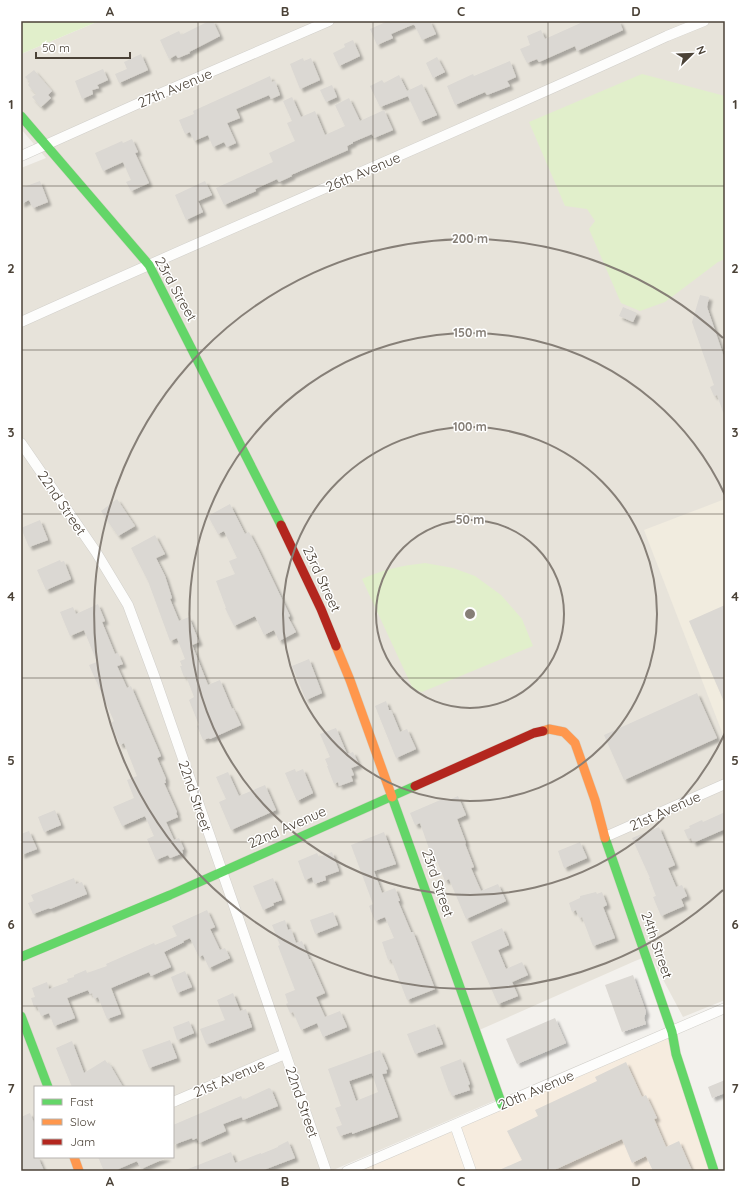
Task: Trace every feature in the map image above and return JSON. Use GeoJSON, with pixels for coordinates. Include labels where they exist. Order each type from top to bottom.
{"type":"FeatureCollection","features":[{"type":"Feature","properties":{"kind":"street","name":"27th Avenue"},"geometry":{"type":"LineString","coordinates":[[21,156],[329,21]]}},
{"type":"Feature","properties":{"kind":"street","name":"26th Avenue"},"geometry":{"type":"LineString","coordinates":[[21,322],[300,198],[406,153],[688,24],[704,21]]}},
{"type":"Feature","properties":{"kind":"street","name":"23rd Street"},"geometry":{"type":"LineString","coordinates":[[21,116],[149,265],[285,533],[321,608],[350,680],[502,1105]]}},
{"type":"Feature","properties":{"kind":"street","name":"22nd Street"},"geometry":{"type":"LineString","coordinates":[[21,443],[96,552],[128,605],[326,1171]]}},
{"type":"Feature","properties":{"kind":"street","name":"22nd Avenue"},"geometry":{"type":"LineString","coordinates":[[21,957],[170,895],[534,733],[549,728],[564,732]]}},
{"type":"Feature","properties":{"kind":"street","name":"24th Street"},"geometry":{"type":"LineString","coordinates":[[564,732],[575,743],[581,757],[605,837],[672,1032],[676,1054],[714,1171]]}},
{"type":"Feature","properties":{"kind":"street","name":"21st Avenue"},"geometry":{"type":"LineString","coordinates":[[605,837],[725,784]]}},
{"type":"Feature","properties":{"kind":"street","name":"20th Avenue"},"geometry":{"type":"LineString","coordinates":[[347,1171],[725,1008]]}},
{"type":"Feature","properties":{"kind":"street"},"geometry":{"type":"LineString","coordinates":[[21,1016],[48,1086]]}},
{"type":"Feature","properties":{"kind":"street","name":"21st Avenue"},"geometry":{"type":"LineString","coordinates":[[174,1102],[285,1054]]}},
{"type":"Feature","properties":{"kind":"street"},"geometry":{"type":"LineString","coordinates":[[455,1125],[471,1171]]}},
{"type":"Feature","properties":{"kind":"street"},"geometry":{"type":"LineString","coordinates":[[74,1158],[79,1171]]}},
{"type":"Feature","properties":{"kind":"shaded area"},"geometry":{"type":"Polygon","coordinates":[[[99,21],[725,21],[725,903],[723,904],[725,910],[725,1000],[683,1017],[650,955],[635,961],[477,1031],[503,1097],[331,1171],[21,1171],[21,168],[46,158],[21,129],[21,54],[99,21]]]}},
{"type":"Feature","properties":{"kind":"shaded area"},"geometry":{"type":"Polygon","coordinates":[[[725,499],[725,740],[644,530],[725,499]]]}},
{"type":"Feature","properties":{"kind":"shaded area"},"geometry":{"type":"Polygon","coordinates":[[[672,1032],[716,1171],[341,1171],[672,1032]]]}},
{"type":"Feature","properties":{"kind":"green space"},"geometry":{"type":"Polygon","coordinates":[[[21,21],[99,21],[21,54],[21,21]]]}},
{"type":"Feature","properties":{"kind":"green space"},"geometry":{"type":"Polygon","coordinates":[[[642,74],[725,96],[725,259],[718,262],[665,302],[640,311],[621,303],[589,229],[595,221],[587,209],[565,206],[529,122],[642,74]]]}},
{"type":"Feature","properties":{"kind":"green space"},"geometry":{"type":"Polygon","coordinates":[[[425,563],[453,568],[475,576],[501,595],[522,619],[533,646],[422,692],[413,689],[362,579],[393,568],[425,563]]]}},
{"type":"Feature","properties":{"kind":"building"},"geometry":{"type":"Polygon","coordinates":[[[209,21],[213,21],[220,36],[189,52],[190,53],[178,58],[176,55],[169,59],[160,40],[179,31],[181,35],[209,21]]]}},
{"type":"Feature","properties":{"kind":"building"},"geometry":{"type":"Polygon","coordinates":[[[388,21],[430,21],[436,34],[422,40],[414,24],[391,34],[393,38],[377,45],[370,29],[388,21]]]}},
{"type":"Feature","properties":{"kind":"building"},"geometry":{"type":"Polygon","coordinates":[[[585,21],[619,21],[623,30],[577,51],[575,46],[539,62],[537,59],[527,63],[520,49],[530,45],[527,36],[541,30],[545,39],[585,21]]]}},
{"type":"Feature","properties":{"kind":"building"},"geometry":{"type":"Polygon","coordinates":[[[353,40],[360,56],[339,66],[333,53],[345,47],[344,44],[353,40]]]}},
{"type":"Feature","properties":{"kind":"building"},"geometry":{"type":"Polygon","coordinates":[[[141,54],[148,70],[119,83],[115,74],[127,69],[124,62],[141,54]]]}},
{"type":"Feature","properties":{"kind":"building"},"geometry":{"type":"Polygon","coordinates":[[[437,57],[445,72],[433,78],[426,63],[437,57]]]}},
{"type":"Feature","properties":{"kind":"building"},"geometry":{"type":"Polygon","coordinates":[[[303,58],[304,61],[311,58],[320,80],[300,89],[290,64],[303,58]]]}},
{"type":"Feature","properties":{"kind":"building"},"geometry":{"type":"Polygon","coordinates":[[[510,61],[516,77],[507,81],[510,86],[487,95],[485,92],[455,105],[447,86],[473,74],[474,76],[510,61]]]}},
{"type":"Feature","properties":{"kind":"building"},"geometry":{"type":"Polygon","coordinates":[[[103,69],[108,80],[97,85],[99,88],[92,90],[93,94],[82,99],[75,81],[103,69]]]}},
{"type":"Feature","properties":{"kind":"building"},"geometry":{"type":"Polygon","coordinates":[[[34,70],[52,91],[48,95],[51,98],[41,107],[32,97],[36,94],[28,85],[30,82],[25,77],[34,70]]]}},
{"type":"Feature","properties":{"kind":"building"},"geometry":{"type":"Polygon","coordinates":[[[399,75],[407,91],[422,84],[437,115],[420,122],[408,96],[380,107],[370,86],[382,80],[384,83],[399,75]]]}},
{"type":"Feature","properties":{"kind":"building"},"geometry":{"type":"Polygon","coordinates":[[[270,76],[272,82],[275,81],[280,95],[271,99],[269,95],[236,109],[240,118],[227,123],[236,143],[227,147],[224,142],[213,147],[208,135],[194,141],[190,132],[185,134],[179,120],[194,114],[193,111],[270,76]]]}},
{"type":"Feature","properties":{"kind":"building"},"geometry":{"type":"Polygon","coordinates":[[[332,85],[337,97],[326,102],[320,90],[332,85]]]}},
{"type":"Feature","properties":{"kind":"building"},"geometry":{"type":"Polygon","coordinates":[[[292,97],[301,117],[315,111],[325,135],[345,126],[335,105],[349,98],[360,121],[384,110],[393,130],[374,138],[372,134],[353,142],[347,146],[348,150],[291,175],[292,176],[279,182],[277,179],[255,189],[256,191],[224,205],[216,188],[273,162],[269,153],[295,141],[287,123],[292,121],[283,101],[292,97]]]}},
{"type":"Feature","properties":{"kind":"building"},"geometry":{"type":"Polygon","coordinates":[[[132,139],[138,152],[135,153],[149,183],[131,191],[126,182],[131,180],[123,162],[103,171],[95,153],[122,141],[123,143],[132,139]]]}},
{"type":"Feature","properties":{"kind":"building"},"geometry":{"type":"Polygon","coordinates":[[[40,181],[48,202],[33,208],[29,200],[21,204],[21,188],[40,181]]]}},
{"type":"Feature","properties":{"kind":"building"},"geometry":{"type":"Polygon","coordinates":[[[205,181],[212,195],[198,201],[203,212],[186,220],[175,195],[205,181]]]}},
{"type":"Feature","properties":{"kind":"building"},"geometry":{"type":"Polygon","coordinates":[[[700,295],[709,297],[707,307],[725,360],[725,412],[723,412],[717,395],[714,396],[710,387],[714,385],[692,322],[700,295]]]}},
{"type":"Feature","properties":{"kind":"building"},"geometry":{"type":"Polygon","coordinates":[[[623,307],[637,313],[633,322],[619,316],[623,307]]]}},
{"type":"Feature","properties":{"kind":"building"},"geometry":{"type":"Polygon","coordinates":[[[117,499],[135,526],[118,536],[101,511],[117,499]]]}},
{"type":"Feature","properties":{"kind":"building"},"geometry":{"type":"Polygon","coordinates":[[[230,504],[245,534],[249,532],[258,549],[290,616],[288,617],[296,632],[279,641],[274,630],[264,635],[255,616],[234,626],[225,608],[216,581],[235,574],[229,561],[237,558],[224,531],[218,534],[208,516],[230,504]]]}},
{"type":"Feature","properties":{"kind":"building"},"geometry":{"type":"Polygon","coordinates":[[[40,520],[48,540],[29,547],[21,528],[40,520]]]}},
{"type":"Feature","properties":{"kind":"building"},"geometry":{"type":"Polygon","coordinates":[[[155,535],[165,554],[156,558],[165,576],[172,598],[170,599],[179,621],[189,617],[199,642],[192,645],[208,685],[220,680],[232,709],[233,708],[241,725],[210,739],[203,740],[197,726],[199,725],[189,700],[194,697],[186,676],[184,677],[180,666],[182,666],[180,661],[185,659],[177,638],[170,641],[148,581],[131,548],[155,535]]]}},
{"type":"Feature","properties":{"kind":"building"},"geometry":{"type":"Polygon","coordinates":[[[60,560],[61,562],[64,561],[71,579],[46,590],[37,570],[60,560]]]}},
{"type":"Feature","properties":{"kind":"building"},"geometry":{"type":"Polygon","coordinates":[[[98,604],[105,621],[102,622],[115,654],[118,653],[123,664],[117,666],[127,688],[131,686],[161,756],[157,758],[166,779],[166,783],[164,783],[177,812],[178,817],[166,822],[174,840],[179,838],[184,849],[182,850],[183,853],[170,858],[168,855],[156,860],[147,839],[154,836],[145,816],[122,826],[113,807],[134,798],[127,780],[137,776],[124,743],[120,745],[111,723],[114,721],[89,665],[97,662],[84,630],[70,636],[60,612],[73,607],[76,614],[98,604]]]}},
{"type":"Feature","properties":{"kind":"building"},"geometry":{"type":"Polygon","coordinates":[[[725,605],[725,704],[689,621],[725,605]]]}},
{"type":"Feature","properties":{"kind":"building"},"geometry":{"type":"Polygon","coordinates":[[[309,659],[322,693],[306,700],[292,666],[309,659]]]}},
{"type":"Feature","properties":{"kind":"building"},"geometry":{"type":"Polygon","coordinates":[[[697,693],[717,738],[624,780],[604,735],[697,693]]]}},
{"type":"Feature","properties":{"kind":"building"},"geometry":{"type":"Polygon","coordinates":[[[386,701],[400,732],[407,729],[416,749],[396,758],[375,706],[386,701]]]}},
{"type":"Feature","properties":{"kind":"building"},"geometry":{"type":"Polygon","coordinates":[[[336,728],[347,754],[353,752],[359,765],[351,768],[354,775],[351,776],[353,781],[339,786],[338,782],[334,784],[327,766],[325,759],[330,757],[320,734],[336,728]]]}},
{"type":"Feature","properties":{"kind":"building"},"geometry":{"type":"Polygon","coordinates":[[[295,769],[296,772],[303,769],[313,793],[297,801],[285,773],[295,769]]]}},
{"type":"Feature","properties":{"kind":"building"},"geometry":{"type":"Polygon","coordinates":[[[228,772],[239,796],[265,785],[276,810],[231,830],[219,802],[226,799],[216,777],[228,772]]]}},
{"type":"Feature","properties":{"kind":"building"},"geometry":{"type":"Polygon","coordinates":[[[458,796],[466,815],[457,819],[474,867],[471,868],[481,891],[498,884],[506,901],[466,919],[449,879],[445,881],[435,856],[432,857],[420,823],[415,825],[410,813],[445,798],[447,801],[458,796]]]}},
{"type":"Feature","properties":{"kind":"building"},"geometry":{"type":"Polygon","coordinates":[[[55,810],[61,825],[44,832],[38,817],[55,810]]]}},
{"type":"Feature","properties":{"kind":"building"},"geometry":{"type":"Polygon","coordinates":[[[725,812],[725,829],[693,843],[691,838],[688,839],[684,830],[690,828],[689,826],[702,820],[703,822],[725,812]]]}},
{"type":"Feature","properties":{"kind":"building"},"geometry":{"type":"Polygon","coordinates":[[[659,827],[675,865],[668,868],[676,887],[682,885],[687,896],[681,899],[684,906],[661,916],[653,897],[656,896],[650,878],[632,838],[659,827]]]}},
{"type":"Feature","properties":{"kind":"building"},"geometry":{"type":"Polygon","coordinates":[[[29,831],[37,849],[21,855],[21,834],[29,831]]]}},
{"type":"Feature","properties":{"kind":"building"},"geometry":{"type":"Polygon","coordinates":[[[384,832],[396,864],[374,871],[382,893],[395,888],[400,901],[398,901],[411,932],[413,932],[435,989],[407,1000],[391,959],[388,960],[382,942],[394,938],[385,917],[375,921],[369,906],[373,904],[351,845],[384,832]]]}},
{"type":"Feature","properties":{"kind":"building"},"geometry":{"type":"Polygon","coordinates":[[[580,842],[587,858],[564,868],[558,851],[580,842]]]}},
{"type":"Feature","properties":{"kind":"building"},"geometry":{"type":"Polygon","coordinates":[[[332,852],[339,871],[325,876],[326,880],[314,884],[312,877],[305,880],[298,861],[317,853],[319,857],[332,852]]]}},
{"type":"Feature","properties":{"kind":"building"},"geometry":{"type":"Polygon","coordinates":[[[74,878],[76,884],[82,882],[87,894],[50,909],[49,908],[33,914],[28,903],[34,901],[31,895],[74,878]]]}},
{"type":"Feature","properties":{"kind":"building"},"geometry":{"type":"Polygon","coordinates":[[[273,878],[282,900],[273,903],[274,905],[263,910],[253,886],[273,878]]]}},
{"type":"Feature","properties":{"kind":"building"},"geometry":{"type":"Polygon","coordinates":[[[596,892],[597,894],[602,892],[607,905],[603,907],[615,938],[593,946],[582,917],[579,918],[576,910],[572,912],[569,903],[580,898],[580,896],[596,892]]]}},
{"type":"Feature","properties":{"kind":"building"},"geometry":{"type":"Polygon","coordinates":[[[207,910],[215,927],[210,929],[220,950],[225,948],[230,958],[209,968],[203,955],[199,957],[190,938],[183,941],[184,942],[164,952],[171,967],[151,976],[149,972],[111,988],[121,1014],[107,1019],[98,997],[94,999],[92,993],[90,994],[88,990],[67,998],[75,1018],[54,1026],[49,1013],[41,1016],[37,1006],[34,1007],[31,998],[35,997],[32,988],[47,982],[49,989],[68,982],[67,979],[86,970],[87,973],[107,966],[106,964],[154,943],[155,945],[177,936],[172,926],[207,910]]]}},
{"type":"Feature","properties":{"kind":"building"},"geometry":{"type":"Polygon","coordinates":[[[333,912],[338,925],[315,934],[310,920],[333,912]]]}},
{"type":"Feature","properties":{"kind":"building"},"geometry":{"type":"Polygon","coordinates":[[[285,920],[288,930],[291,929],[296,943],[302,941],[325,993],[316,997],[325,1017],[340,1011],[347,1027],[323,1037],[317,1023],[301,1030],[293,1012],[290,1013],[286,1004],[288,1003],[285,994],[295,990],[278,946],[280,945],[272,925],[285,920]]]}},
{"type":"Feature","properties":{"kind":"building"},"geometry":{"type":"Polygon","coordinates":[[[502,928],[509,945],[498,950],[506,969],[522,962],[528,975],[512,982],[518,996],[498,1004],[471,942],[502,928]]]}},
{"type":"Feature","properties":{"kind":"building"},"geometry":{"type":"Polygon","coordinates":[[[185,971],[192,987],[177,993],[171,977],[185,971]]]}},
{"type":"Feature","properties":{"kind":"building"},"geometry":{"type":"Polygon","coordinates":[[[633,975],[646,1012],[644,1018],[646,1024],[622,1032],[605,985],[633,975]]]}},
{"type":"Feature","properties":{"kind":"building"},"geometry":{"type":"Polygon","coordinates":[[[233,993],[240,1011],[246,1009],[252,1027],[206,1044],[200,1029],[225,1020],[217,1000],[233,993]]]}},
{"type":"Feature","properties":{"kind":"building"},"geometry":{"type":"Polygon","coordinates":[[[555,1018],[566,1043],[517,1064],[506,1039],[555,1018]]]}},
{"type":"Feature","properties":{"kind":"building"},"geometry":{"type":"Polygon","coordinates":[[[189,1021],[194,1033],[177,1040],[173,1027],[189,1021]]]}},
{"type":"Feature","properties":{"kind":"building"},"geometry":{"type":"Polygon","coordinates":[[[435,1024],[443,1044],[415,1054],[407,1034],[435,1024]]]}},
{"type":"Feature","properties":{"kind":"building"},"geometry":{"type":"Polygon","coordinates":[[[170,1040],[177,1058],[149,1068],[142,1050],[170,1040]]]}},
{"type":"Feature","properties":{"kind":"building"},"geometry":{"type":"Polygon","coordinates":[[[72,1041],[84,1073],[105,1060],[108,1064],[109,1063],[122,1086],[72,1086],[56,1048],[72,1041]]]}},
{"type":"Feature","properties":{"kind":"building"},"geometry":{"type":"Polygon","coordinates":[[[380,1050],[388,1069],[386,1070],[387,1073],[382,1074],[398,1117],[352,1134],[352,1132],[340,1136],[336,1127],[342,1125],[335,1108],[341,1106],[328,1069],[380,1050]],[[372,1073],[349,1081],[356,1101],[378,1092],[372,1073]]]}},
{"type":"Feature","properties":{"kind":"building"},"geometry":{"type":"Polygon","coordinates":[[[461,1059],[470,1084],[468,1085],[470,1090],[452,1096],[450,1091],[449,1092],[440,1067],[461,1059]]]}},
{"type":"Feature","properties":{"kind":"building"},"geometry":{"type":"Polygon","coordinates":[[[626,1062],[642,1097],[646,1095],[657,1118],[654,1119],[666,1147],[679,1141],[692,1171],[653,1171],[646,1156],[632,1163],[622,1139],[552,1171],[497,1171],[522,1160],[507,1131],[538,1116],[535,1110],[597,1081],[595,1077],[626,1062]]]}},
{"type":"Feature","properties":{"kind":"building"},"geometry":{"type":"Polygon","coordinates":[[[725,1080],[725,1093],[712,1098],[708,1087],[725,1080]]]}},
{"type":"Feature","properties":{"kind":"building"},"geometry":{"type":"Polygon","coordinates":[[[269,1088],[271,1089],[278,1106],[243,1120],[242,1117],[223,1124],[226,1131],[199,1143],[197,1138],[193,1140],[192,1138],[174,1145],[174,1125],[241,1096],[243,1100],[269,1088]]]}},
{"type":"Feature","properties":{"kind":"building"},"geometry":{"type":"Polygon","coordinates":[[[30,1113],[34,1123],[34,1158],[38,1158],[44,1171],[21,1171],[21,1117],[30,1113]]]}},
{"type":"Feature","properties":{"kind":"building"},"geometry":{"type":"Polygon","coordinates":[[[288,1141],[295,1158],[261,1171],[183,1171],[231,1152],[235,1163],[278,1147],[288,1141]]]}},
{"type":"Feature","properties":{"kind":"building"},"geometry":{"type":"Polygon","coordinates":[[[98,1158],[166,1158],[141,1169],[137,1161],[114,1171],[104,1171],[98,1158]]]}},
{"type":"Feature","properties":{"kind":"traffic: fast"},"geometry":{"type":"LineString","coordinates":[[21,116],[149,265],[281,525]]}},
{"type":"Feature","properties":{"kind":"traffic: fast"},"geometry":{"type":"LineString","coordinates":[[21,957],[170,895],[415,786]]}},
{"type":"Feature","properties":{"kind":"traffic: fast"},"geometry":{"type":"LineString","coordinates":[[392,797],[502,1105]]}},
{"type":"Feature","properties":{"kind":"traffic: fast"},"geometry":{"type":"LineString","coordinates":[[605,838],[672,1032],[676,1054],[714,1171]]}},
{"type":"Feature","properties":{"kind":"traffic: fast"},"geometry":{"type":"LineString","coordinates":[[21,1016],[48,1086]]}},
{"type":"Feature","properties":{"kind":"traffic: slow"},"geometry":{"type":"LineString","coordinates":[[336,646],[350,680],[392,797]]}},
{"type":"Feature","properties":{"kind":"traffic: slow"},"geometry":{"type":"LineString","coordinates":[[543,731],[549,729],[564,732],[575,743],[595,800],[605,838]]}},
{"type":"Feature","properties":{"kind":"traffic: slow"},"geometry":{"type":"LineString","coordinates":[[74,1158],[79,1171]]}},
{"type":"Feature","properties":{"kind":"traffic: jam"},"geometry":{"type":"LineString","coordinates":[[281,525],[321,609],[336,646]]}},
{"type":"Feature","properties":{"kind":"traffic: jam"},"geometry":{"type":"LineString","coordinates":[[415,786],[534,733],[543,731]]}}]}
